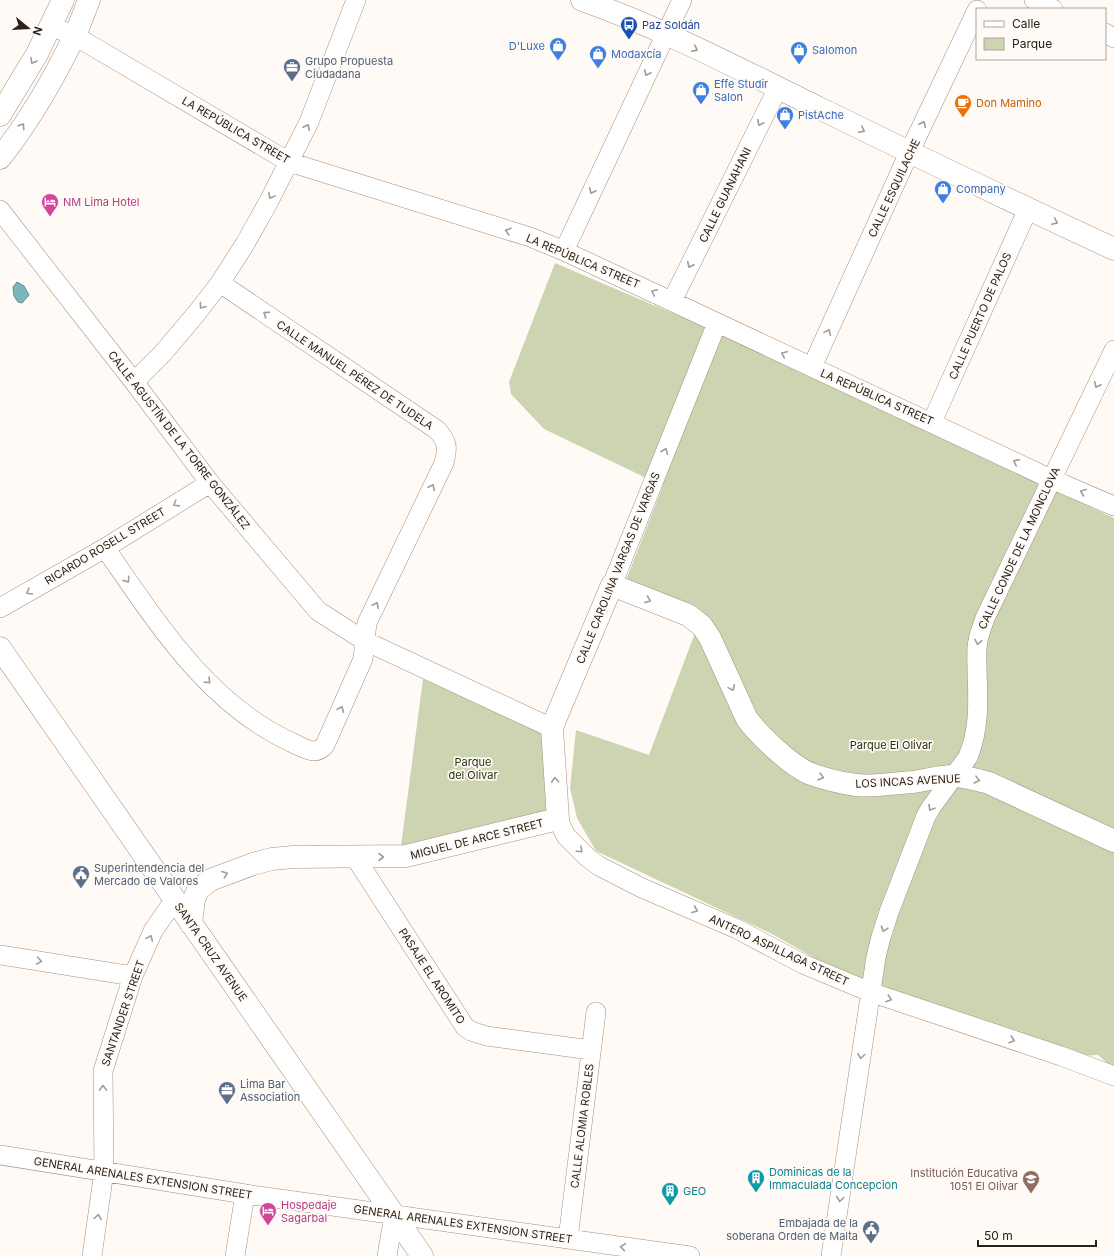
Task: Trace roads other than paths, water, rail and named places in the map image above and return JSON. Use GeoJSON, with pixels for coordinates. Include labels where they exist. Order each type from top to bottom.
{"type":"FeatureCollection","features":[{"type":"Feature","properties":{"kind":"street"},"geometry":{"type":"LineString","coordinates":[[0,115],[29,67],[63,0]]}},
{"type":"Feature","properties":{"kind":"street"},"geometry":{"type":"LineString","coordinates":[[0,158],[39,99],[75,36],[89,0]]}},
{"type":"Feature","properties":{"kind":"street"},"geometry":{"type":"LineString","coordinates":[[134,382],[180,334],[220,283],[244,244],[289,162],[311,116],[356,0]]}},
{"type":"Feature","properties":{"kind":"street"},"geometry":{"type":"LineString","coordinates":[[582,0],[620,14],[665,34],[910,153],[1114,249]]}},
{"type":"Feature","properties":{"kind":"street"},"geometry":{"type":"LineString","coordinates":[[564,251],[682,0]]}},
{"type":"Feature","properties":{"kind":"street"},"geometry":{"type":"LineString","coordinates":[[1034,0],[1051,8]]}},
{"type":"Feature","properties":{"kind":"street","name":"CALLE ESQUILACHE"},"geometry":{"type":"LineString","coordinates":[[812,367],[976,11]]}},
{"type":"Feature","properties":{"kind":"street","name":"LA REPÚBLICA STREET"},"geometry":{"type":"LineString","coordinates":[[51,26],[75,36],[289,162],[530,237],[564,251],[1051,479],[1114,506]]}},
{"type":"Feature","properties":{"kind":"street","name":"CALLE GUANAHANI"},"geometry":{"type":"LineString","coordinates":[[672,301],[778,88]]}},
{"type":"Feature","properties":{"kind":"street","name":"CALLE PUERTO DE PALOS"},"geometry":{"type":"LineString","coordinates":[[932,422],[1028,209]]}},
{"type":"Feature","properties":{"kind":"street","name":"CALLE AGUSTÍN DE LA TORRE GONZÁLEZ"},"geometry":{"type":"LineString","coordinates":[[0,210],[134,382],[210,483],[318,611],[365,641],[552,728]]}},
{"type":"Feature","properties":{"kind":"street","name":"CALLE MANUEL PÉREZ DE TUDELA"},"geometry":{"type":"LineString","coordinates":[[105,548],[166,635],[216,689],[257,724],[280,737],[311,751],[319,751],[325,745],[363,659],[367,623],[444,463],[447,453],[447,444],[437,430],[220,283]]}},
{"type":"Feature","properties":{"kind":"street","name":"CALLE CAROLINA VARGAS DE VARGAS"},"geometry":{"type":"LineString","coordinates":[[558,819],[552,728],[612,585],[717,323]]}},
{"type":"Feature","properties":{"kind":"street","name":"CALLE CONDE DE LA MONCLOVA"},"geometry":{"type":"LineString","coordinates":[[831,1256],[870,992],[881,937],[920,829],[932,806],[968,757],[975,740],[978,714],[977,651],[978,639],[985,618],[1114,350]]}},
{"type":"Feature","properties":{"kind":"street","name":"RICARDO ROSELL STREET"},"geometry":{"type":"LineString","coordinates":[[0,608],[105,548],[210,483]]}},
{"type":"Feature","properties":{"kind":"street","name":"LOS INCAS AVENUE"},"geometry":{"type":"LineString","coordinates":[[612,585],[688,615],[702,626],[710,638],[746,719],[768,742],[800,768],[810,774],[858,785],[920,781],[953,776],[972,778],[989,783],[1114,841]]}},
{"type":"Feature","properties":{"kind":"street","name":"SANTA CRUZ AVENUE"},"geometry":{"type":"LineString","coordinates":[[0,648],[422,1256]]}},
{"type":"Feature","properties":{"kind":"street","name":"MIGUEL DE ARCE STREET"},"geometry":{"type":"LineString","coordinates":[[191,924],[194,899],[198,890],[210,880],[253,864],[272,859],[293,857],[394,857],[417,854],[558,819]]}},
{"type":"Feature","properties":{"kind":"street","name":"ANTERO ASPILLAGA STREET"},"geometry":{"type":"LineString","coordinates":[[558,819],[566,836],[588,858],[599,866],[642,888],[737,928],[803,964],[870,992],[1061,1056],[1114,1076]]}},
{"type":"Feature","properties":{"kind":"street","name":"PASAJE EL AROMITO"},"geometry":{"type":"LineString","coordinates":[[355,857],[465,1027],[471,1031],[486,1036],[591,1050]]}},
{"type":"Feature","properties":{"kind":"street","name":"SANTANDER STREET"},"geometry":{"type":"LineString","coordinates":[[92,1256],[104,1171],[103,1070],[133,976],[153,931],[175,899]]}},
{"type":"Feature","properties":{"kind":"street"},"geometry":{"type":"LineString","coordinates":[[0,955],[133,976]]}},
{"type":"Feature","properties":{"kind":"street","name":"CALLE ALOMIA ROBLES"},"geometry":{"type":"LineString","coordinates":[[568,1239],[596,1012]]}},
{"type":"Feature","properties":{"kind":"street","name":"GENERAL ARENALES EXTENSION STREET"},"geometry":{"type":"LineString","coordinates":[[0,1155],[246,1194],[690,1256]]}},
{"type":"Feature","properties":{"kind":"street"},"geometry":{"type":"LineString","coordinates":[[235,1256],[246,1194]]}},
{"type":"Feature","properties":{"kind":"street"},"geometry":{"type":"LineString","coordinates":[[387,1256],[394,1214]]}},
{"type":"Feature","properties":{"kind":"water"},"geometry":{"type":"Polygon","coordinates":[[[17,282],[24,286],[29,295],[22,303],[18,302],[14,296],[13,287],[17,282]]]}},
{"type":"Feature","properties":{"kind":"place","name":"Paz Soldán"},"geometry":{"type":"Point","coordinates":[629,40]}},
{"type":"Feature","properties":{"kind":"place","name":"D'Luxe"},"geometry":{"type":"Point","coordinates":[558,61]}},
{"type":"Feature","properties":{"kind":"place","name":"Salomon"},"geometry":{"type":"Point","coordinates":[799,65]}},
{"type":"Feature","properties":{"kind":"place","name":"Modaxcía"},"geometry":{"type":"Point","coordinates":[598,69]}},
{"type":"Feature","properties":{"kind":"place","name":"Grupo Propuesta Ciudadana"},"geometry":{"type":"Point","coordinates":[292,82]}},
{"type":"Feature","properties":{"kind":"place","name":"Effe Studir Salon"},"geometry":{"type":"Point","coordinates":[701,105]}},
{"type":"Feature","properties":{"kind":"place","name":"Don Mamino"},"geometry":{"type":"Point","coordinates":[963,118]}},
{"type":"Feature","properties":{"kind":"place","name":"PistAche"},"geometry":{"type":"Point","coordinates":[785,130]}},
{"type":"Feature","properties":{"kind":"place","name":"Company"},"geometry":{"type":"Point","coordinates":[943,204]}},
{"type":"Feature","properties":{"kind":"place","name":"NM Lima Hotel"},"geometry":{"type":"Point","coordinates":[50,217]}},
{"type":"Feature","properties":{"kind":"place","name":"Superintendencia del Mercado de Valores"},"geometry":{"type":"Point","coordinates":[81,889]}},
{"type":"Feature","properties":{"kind":"place","name":"Lima Bar Association"},"geometry":{"type":"Point","coordinates":[227,1105]}},
{"type":"Feature","properties":{"kind":"place","name":"Dominicas de la Immaculada Concepcion"},"geometry":{"type":"Point","coordinates":[756,1193]}},
{"type":"Feature","properties":{"kind":"place","name":"Institución Educativa 1051 El Olivar"},"geometry":{"type":"Point","coordinates":[1031,1194]}},
{"type":"Feature","properties":{"kind":"place","name":"GEO"},"geometry":{"type":"Point","coordinates":[670,1206]}},
{"type":"Feature","properties":{"kind":"place","name":"Hospedaje Sagarbal"},"geometry":{"type":"Point","coordinates":[268,1226]}},
{"type":"Feature","properties":{"kind":"place","name":"Embajada de la soberana Orden de Malta"},"geometry":{"type":"Point","coordinates":[871,1244]}},
{"type":"Feature","properties":{"kind":"park label","name":"Parque El Olivar"},"geometry":{"type":"Point","coordinates":[891,745]}},
{"type":"Feature","properties":{"kind":"park label","name":"Parque del Olivar"},"geometry":{"type":"Point","coordinates":[473,768]}}]}
